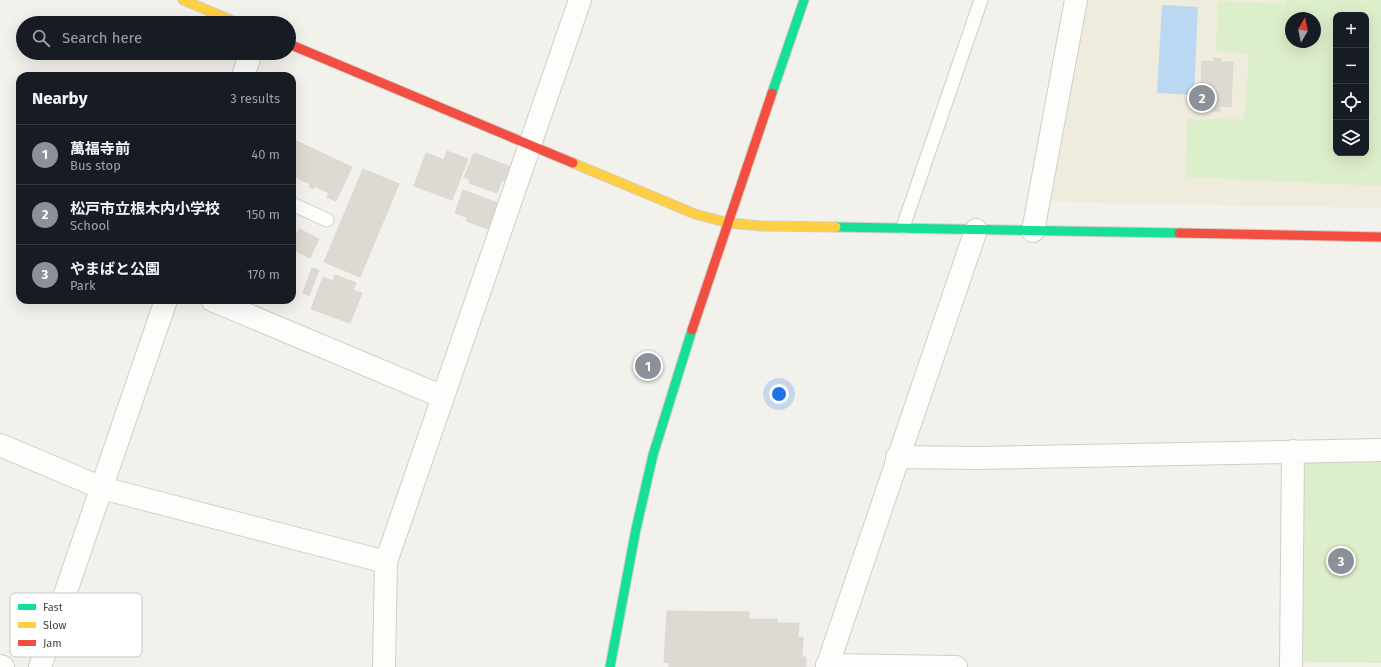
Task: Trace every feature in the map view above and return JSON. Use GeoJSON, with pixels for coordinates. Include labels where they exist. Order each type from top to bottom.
{"type":"FeatureCollection","features":[{"type":"Feature","properties":{"kind":"street"},"geometry":{"type":"LineString","coordinates":[[183,0],[221,16]]}},
{"type":"Feature","properties":{"kind":"street"},"geometry":{"type":"LineString","coordinates":[[384,667],[386,562],[580,0]]}},
{"type":"Feature","properties":{"kind":"street"},"geometry":{"type":"LineString","coordinates":[[610,667],[636,529],[653,455],[679,366],[804,0]]}},
{"type":"Feature","properties":{"kind":"street"},"geometry":{"type":"LineString","coordinates":[[1033,231],[1076,0]]}},
{"type":"Feature","properties":{"kind":"street"},"geometry":{"type":"LineString","coordinates":[[296,47],[695,214],[729,223],[762,226],[903,227],[976,230],[1381,237]]}},
{"type":"Feature","properties":{"kind":"street"},"geometry":{"type":"LineString","coordinates":[[244,72],[249,60]]}},
{"type":"Feature","properties":{"kind":"street"},"geometry":{"type":"LineString","coordinates":[[956,667],[827,666],[897,457],[976,230]]}},
{"type":"Feature","properties":{"kind":"street"},"geometry":{"type":"LineString","coordinates":[[66,593],[165,304]]}},
{"type":"Feature","properties":{"kind":"street"},"geometry":{"type":"LineString","coordinates":[[222,304],[443,397]]}},
{"type":"Feature","properties":{"kind":"street"},"geometry":{"type":"LineString","coordinates":[[0,445],[102,488],[386,562]]}},
{"type":"Feature","properties":{"kind":"street"},"geometry":{"type":"LineString","coordinates":[[897,457],[985,458],[1381,450]]}},
{"type":"Feature","properties":{"kind":"street"},"geometry":{"type":"LineString","coordinates":[[1291,667],[1293,451]]}},
{"type":"Feature","properties":{"kind":"street"},"geometry":{"type":"LineString","coordinates":[[40,667],[43,657]]}},
{"type":"Feature","properties":{"kind":"lane"},"geometry":{"type":"LineString","coordinates":[[903,227],[981,0]]}},
{"type":"Feature","properties":{"kind":"lane"},"geometry":{"type":"LineString","coordinates":[[296,206],[327,220]]}},
{"type":"Feature","properties":{"kind":"shaded area"},"geometry":{"type":"Polygon","coordinates":[[[1087,0],[1381,0],[1381,208],[1047,202],[1087,0]]]}},
{"type":"Feature","properties":{"kind":"green space"},"geometry":{"type":"Polygon","coordinates":[[[1286,0],[1381,0],[1381,186],[1186,177],[1187,119],[1244,119],[1249,54],[1216,51],[1218,1],[1286,4],[1286,0]]]}},
{"type":"Feature","properties":{"kind":"green space"},"geometry":{"type":"Polygon","coordinates":[[[1381,460],[1381,663],[1306,662],[1299,655],[1302,466],[1309,461],[1381,460]]]}},
{"type":"Feature","properties":{"kind":"water"},"geometry":{"type":"Polygon","coordinates":[[[1162,5],[1198,7],[1194,95],[1157,93],[1162,5]]]}},
{"type":"Feature","properties":{"kind":"building"},"geometry":{"type":"Polygon","coordinates":[[[1214,58],[1221,59],[1221,62],[1233,62],[1231,107],[1220,106],[1220,111],[1210,111],[1211,87],[1201,86],[1202,61],[1214,62],[1214,58]]]}},
{"type":"Feature","properties":{"kind":"building"},"geometry":{"type":"Polygon","coordinates":[[[296,141],[352,167],[336,201],[327,197],[329,193],[314,186],[313,189],[309,187],[310,184],[296,177],[296,141]]]}},
{"type":"Feature","properties":{"kind":"building"},"geometry":{"type":"Polygon","coordinates":[[[447,151],[468,159],[452,200],[414,186],[426,153],[444,160],[447,151]]]}},
{"type":"Feature","properties":{"kind":"building"},"geometry":{"type":"Polygon","coordinates":[[[474,153],[511,167],[506,181],[502,180],[497,193],[469,183],[470,179],[464,177],[474,153]]]}},
{"type":"Feature","properties":{"kind":"building"},"geometry":{"type":"Polygon","coordinates":[[[363,169],[399,184],[360,277],[324,262],[363,169]]]}},
{"type":"Feature","properties":{"kind":"building"},"geometry":{"type":"Polygon","coordinates":[[[463,190],[498,203],[488,229],[466,221],[468,218],[455,213],[463,190]]]}},
{"type":"Feature","properties":{"kind":"building"},"geometry":{"type":"Polygon","coordinates":[[[299,229],[319,239],[310,258],[296,251],[296,235],[299,229]]]}},
{"type":"Feature","properties":{"kind":"building"},"geometry":{"type":"Polygon","coordinates":[[[312,268],[319,270],[309,296],[303,293],[312,268]]]}},
{"type":"Feature","properties":{"kind":"building"},"geometry":{"type":"Polygon","coordinates":[[[335,275],[356,283],[353,290],[362,293],[350,323],[311,309],[323,277],[333,281],[335,275]]]}},
{"type":"Feature","properties":{"kind":"building"},"geometry":{"type":"Polygon","coordinates":[[[667,611],[749,612],[749,619],[777,619],[777,623],[799,623],[798,638],[803,637],[802,657],[806,657],[806,667],[669,667],[669,663],[664,662],[667,611]]]}},
{"type":"Feature","properties":{"kind":"traffic: fast"},"geometry":{"type":"LineString","coordinates":[[772,93],[804,0]]}},
{"type":"Feature","properties":{"kind":"traffic: fast"},"geometry":{"type":"LineString","coordinates":[[836,227],[1179,233]]}},
{"type":"Feature","properties":{"kind":"traffic: fast"},"geometry":{"type":"LineString","coordinates":[[610,667],[636,529],[653,455],[692,330]]}},
{"type":"Feature","properties":{"kind":"traffic: slow"},"geometry":{"type":"LineString","coordinates":[[183,0],[221,16]]}},
{"type":"Feature","properties":{"kind":"traffic: slow"},"geometry":{"type":"LineString","coordinates":[[573,163],[695,214],[729,223],[762,226],[836,227]]}},
{"type":"Feature","properties":{"kind":"traffic: jam"},"geometry":{"type":"LineString","coordinates":[[296,47],[573,163]]}},
{"type":"Feature","properties":{"kind":"traffic: jam"},"geometry":{"type":"LineString","coordinates":[[692,330],[772,93]]}},
{"type":"Feature","properties":{"kind":"traffic: jam"},"geometry":{"type":"LineString","coordinates":[[1179,233],[1381,237]]}},
{"type":"Feature","properties":{"kind":"place","name":"松戸市立根木内小学校"},"geometry":{"type":"Point","coordinates":[1202,98]}},
{"type":"Feature","properties":{"kind":"place","name":"萬福寺前"},"geometry":{"type":"Point","coordinates":[648,366]}},
{"type":"Feature","properties":{"kind":"place","name":"やまばと公園"},"geometry":{"type":"Point","coordinates":[1341,561]}}]}
